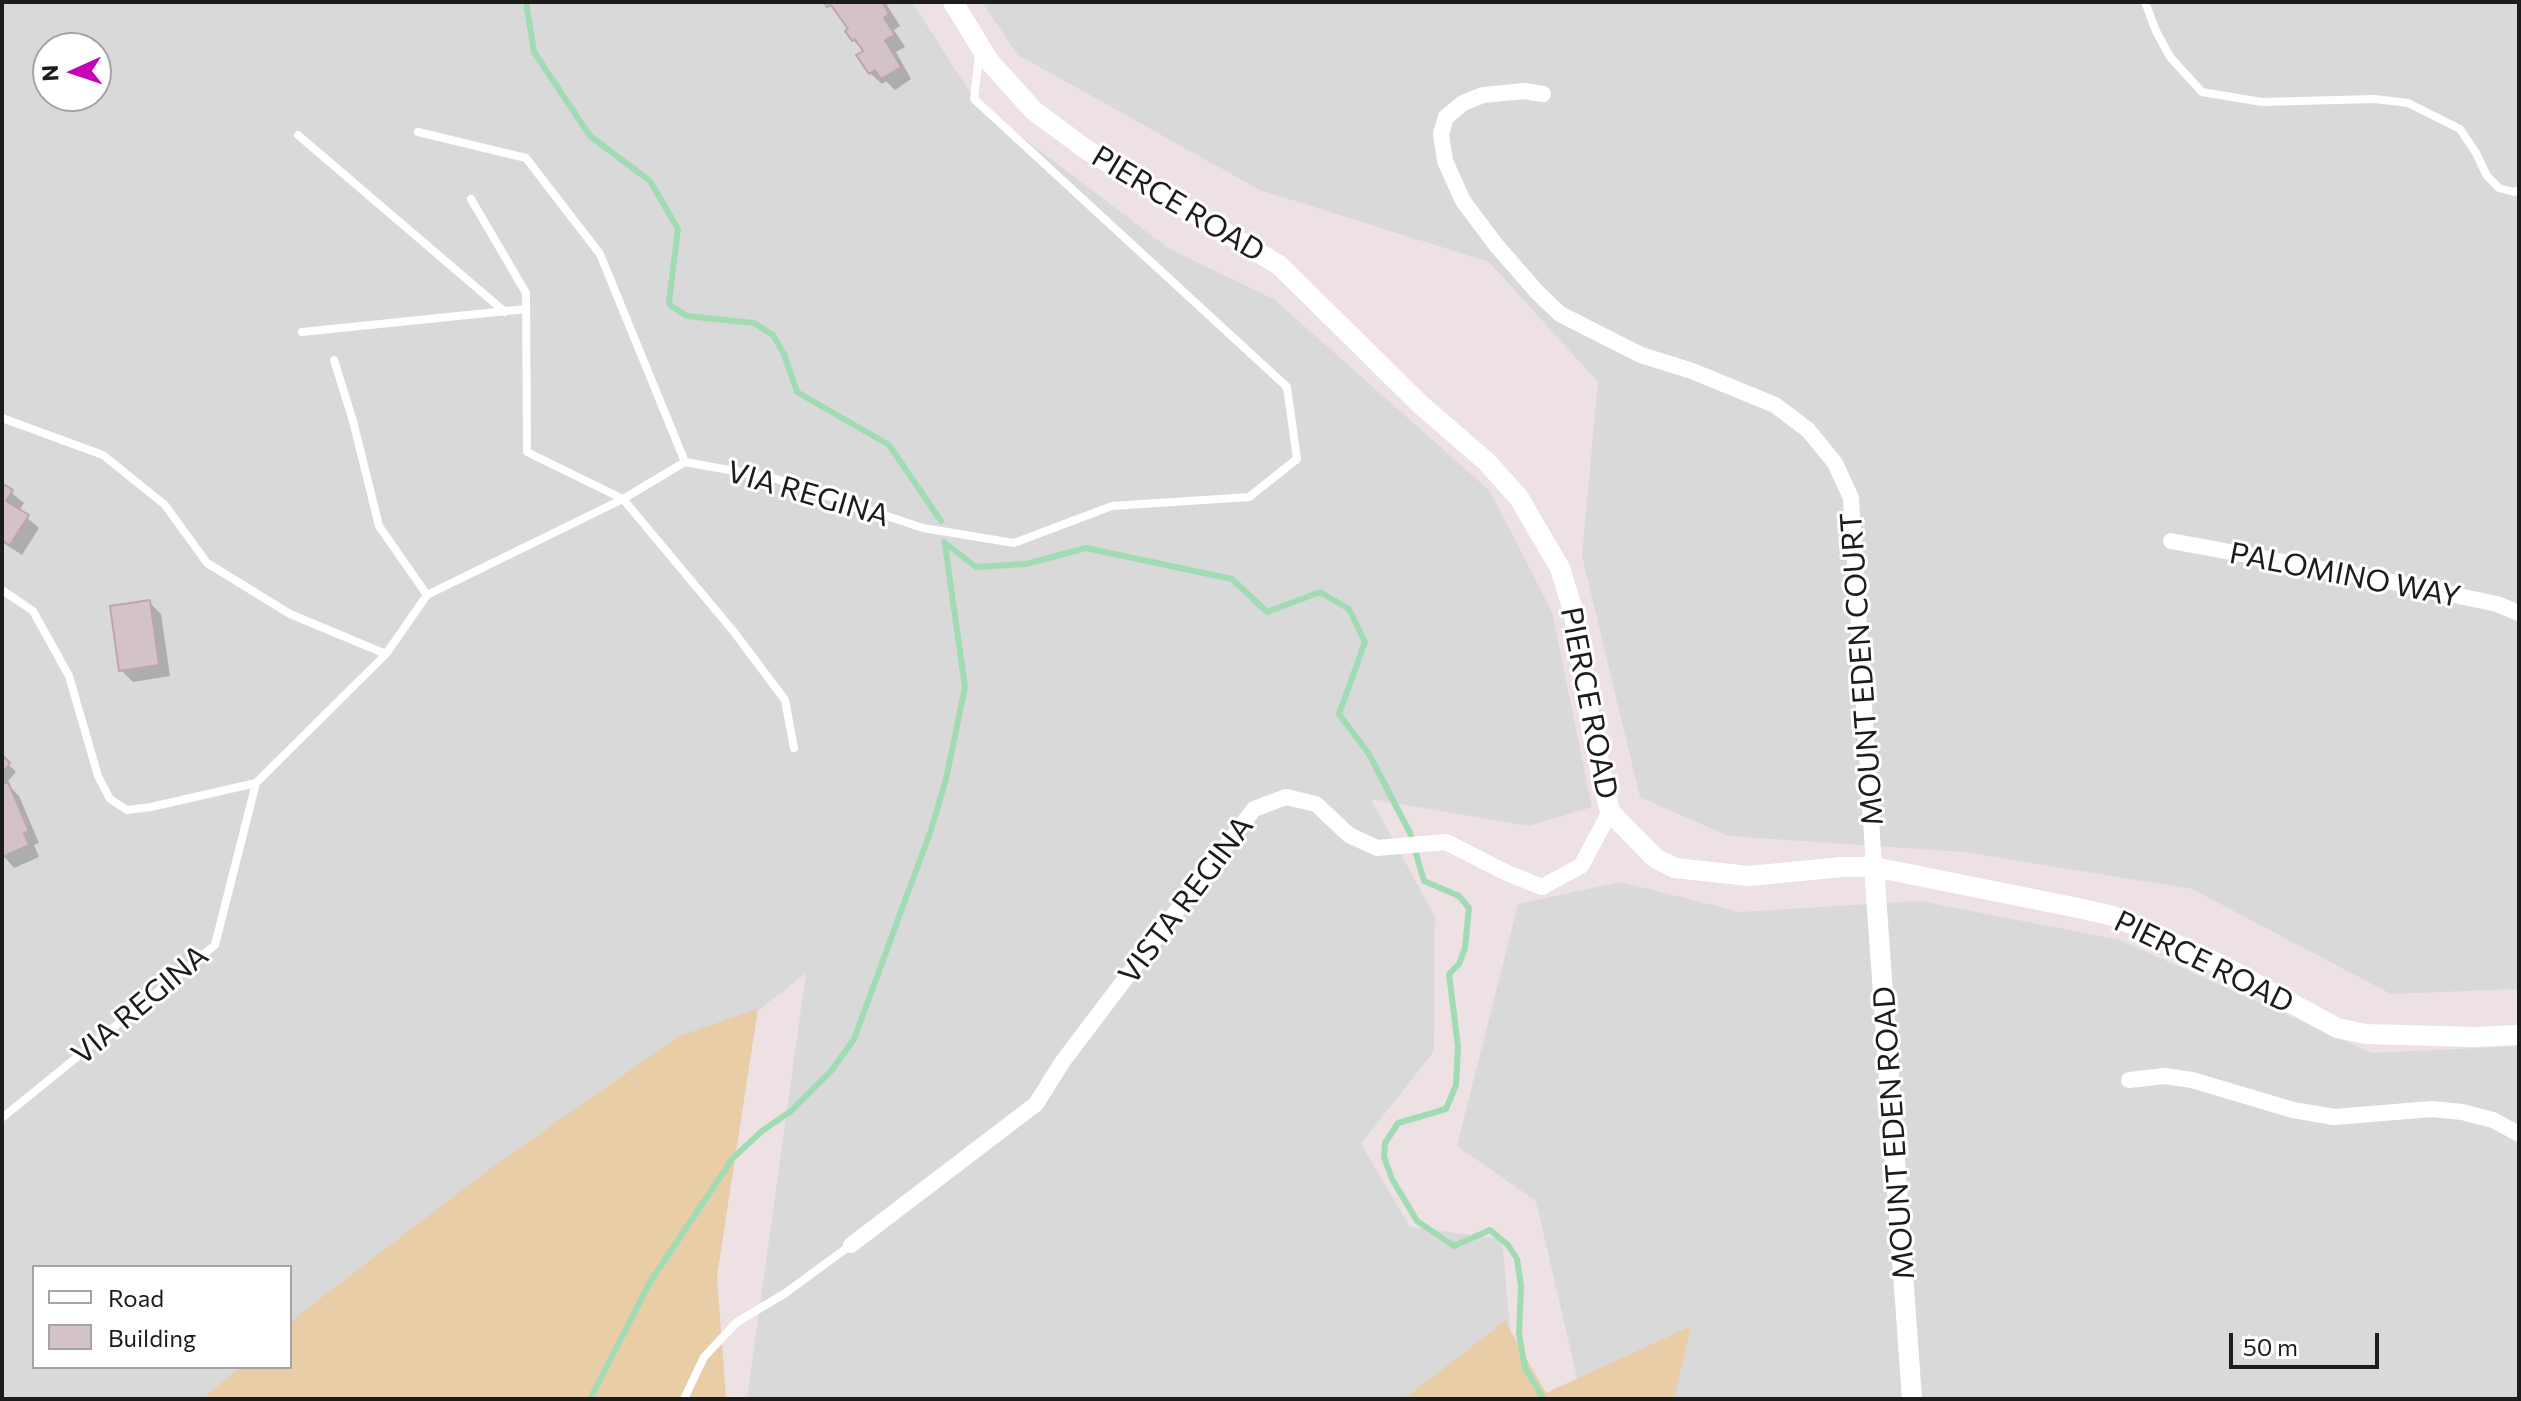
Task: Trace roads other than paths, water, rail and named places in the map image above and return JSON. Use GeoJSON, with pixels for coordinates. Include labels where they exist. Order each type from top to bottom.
{"type":"FeatureCollection","features":[{"type":"Feature","properties":{"kind":"street","name":"PIERCE ROAD"},"geometry":{"type":"LineString","coordinates":[[953,2],[989,61],[1034,111],[1087,150],[1279,265],[1421,405],[1487,462],[1519,498],[1560,568],[1574,614],[1592,733],[1610,812],[1655,858],[1675,868],[1749,876],[1874,867],[2113,916],[2220,964],[2337,1028],[2366,1034],[2519,1035]]}},
{"type":"Feature","properties":{"kind":"street","name":"MOUNT EDEN COURT"},"geometry":{"type":"LineString","coordinates":[[1543,94],[1524,91],[1483,95],[1463,103],[1446,117],[1441,134],[1445,161],[1463,201],[1496,245],[1560,314],[1641,355],[1692,371],[1775,405],[1808,430],[1835,463],[1851,498],[1874,867]]}},
{"type":"Feature","properties":{"kind":"street","name":"PALOMINO WAY"},"geometry":{"type":"LineString","coordinates":[[2171,541],[2397,583],[2497,604],[2519,613]]}},
{"type":"Feature","properties":{"kind":"street","name":"VISTA REGINA"},"geometry":{"type":"LineString","coordinates":[[851,1245],[1036,1104],[1063,1061],[1254,809],[1286,797],[1316,804],[1349,835],[1377,848],[1446,842],[1542,887],[1581,866],[1610,812]]}},
{"type":"Feature","properties":{"kind":"street","name":"MOUNT EDEN ROAD"},"geometry":{"type":"LineString","coordinates":[[1874,867],[1912,1399]]}},
{"type":"Feature","properties":{"kind":"street"},"geometry":{"type":"LineString","coordinates":[[2129,1080],[2165,1076],[2192,1080],[2293,1110],[2334,1117],[2432,1109],[2462,1112],[2493,1120],[2519,1134]]}},
{"type":"Feature","properties":{"kind":"lane"},"geometry":{"type":"LineString","coordinates":[[2145,2],[2170,57],[2202,92],[2262,102],[2375,99],[2408,103],[2460,129],[2487,176],[2499,188],[2514,192],[2519,190]]}},
{"type":"Feature","properties":{"kind":"lane","name":"VIA REGINA"},"geometry":{"type":"LineString","coordinates":[[2,1118],[215,945],[256,783],[386,654],[427,595],[623,499],[685,462],[773,478],[923,528],[1014,543],[1112,506],[1249,497],[1297,459],[1287,387],[974,99],[980,46]]}},
{"type":"Feature","properties":{"kind":"lane"},"geometry":{"type":"LineString","coordinates":[[418,132],[526,158],[600,254],[685,462]]}},
{"type":"Feature","properties":{"kind":"lane"},"geometry":{"type":"LineString","coordinates":[[298,135],[505,312]]}},
{"type":"Feature","properties":{"kind":"lane"},"geometry":{"type":"LineString","coordinates":[[471,199],[526,293],[527,452],[623,499],[734,632],[785,700],[794,748]]}},
{"type":"Feature","properties":{"kind":"lane"},"geometry":{"type":"LineString","coordinates":[[302,332],[526,309]]}},
{"type":"Feature","properties":{"kind":"lane"},"geometry":{"type":"LineString","coordinates":[[334,360],[379,526],[427,595]]}},
{"type":"Feature","properties":{"kind":"lane"},"geometry":{"type":"LineString","coordinates":[[2,418],[103,455],[165,505],[207,563],[290,614],[386,654]]}},
{"type":"Feature","properties":{"kind":"lane"},"geometry":{"type":"LineString","coordinates":[[2,590],[33,611],[69,676],[98,776],[110,799],[127,810],[256,783]]}},
{"type":"Feature","properties":{"kind":"lane"},"geometry":{"type":"LineString","coordinates":[[684,1399],[704,1357],[737,1322],[784,1294],[851,1245]]}},
{"type":"Feature","properties":{"kind":"waterway"},"geometry":{"type":"LineString","coordinates":[[526,2],[534,52],[590,136],[650,181],[678,229],[671,306],[687,316],[754,323],[773,335],[784,354],[797,392],[889,445],[941,521]]}},
{"type":"Feature","properties":{"kind":"waterway"},"geometry":{"type":"LineString","coordinates":[[944,542],[976,567],[1026,564],[1086,548],[1232,579],[1267,612],[1320,592],[1349,609],[1365,642],[1339,714],[1369,754],[1410,833],[1424,881],[1459,896],[1469,908],[1465,948],[1459,964],[1449,974],[1458,1047],[1456,1085],[1446,1109],[1398,1123],[1385,1143],[1384,1157],[1392,1179],[1417,1221],[1454,1246],[1490,1230],[1508,1245],[1517,1259],[1521,1286],[1519,1334],[1525,1368],[1544,1399]]}},
{"type":"Feature","properties":{"kind":"waterway"},"geometry":{"type":"LineString","coordinates":[[590,1399],[650,1282],[733,1158],[762,1131],[791,1111],[832,1070],[854,1039],[931,830],[946,779],[965,687],[945,545]]}}]}
